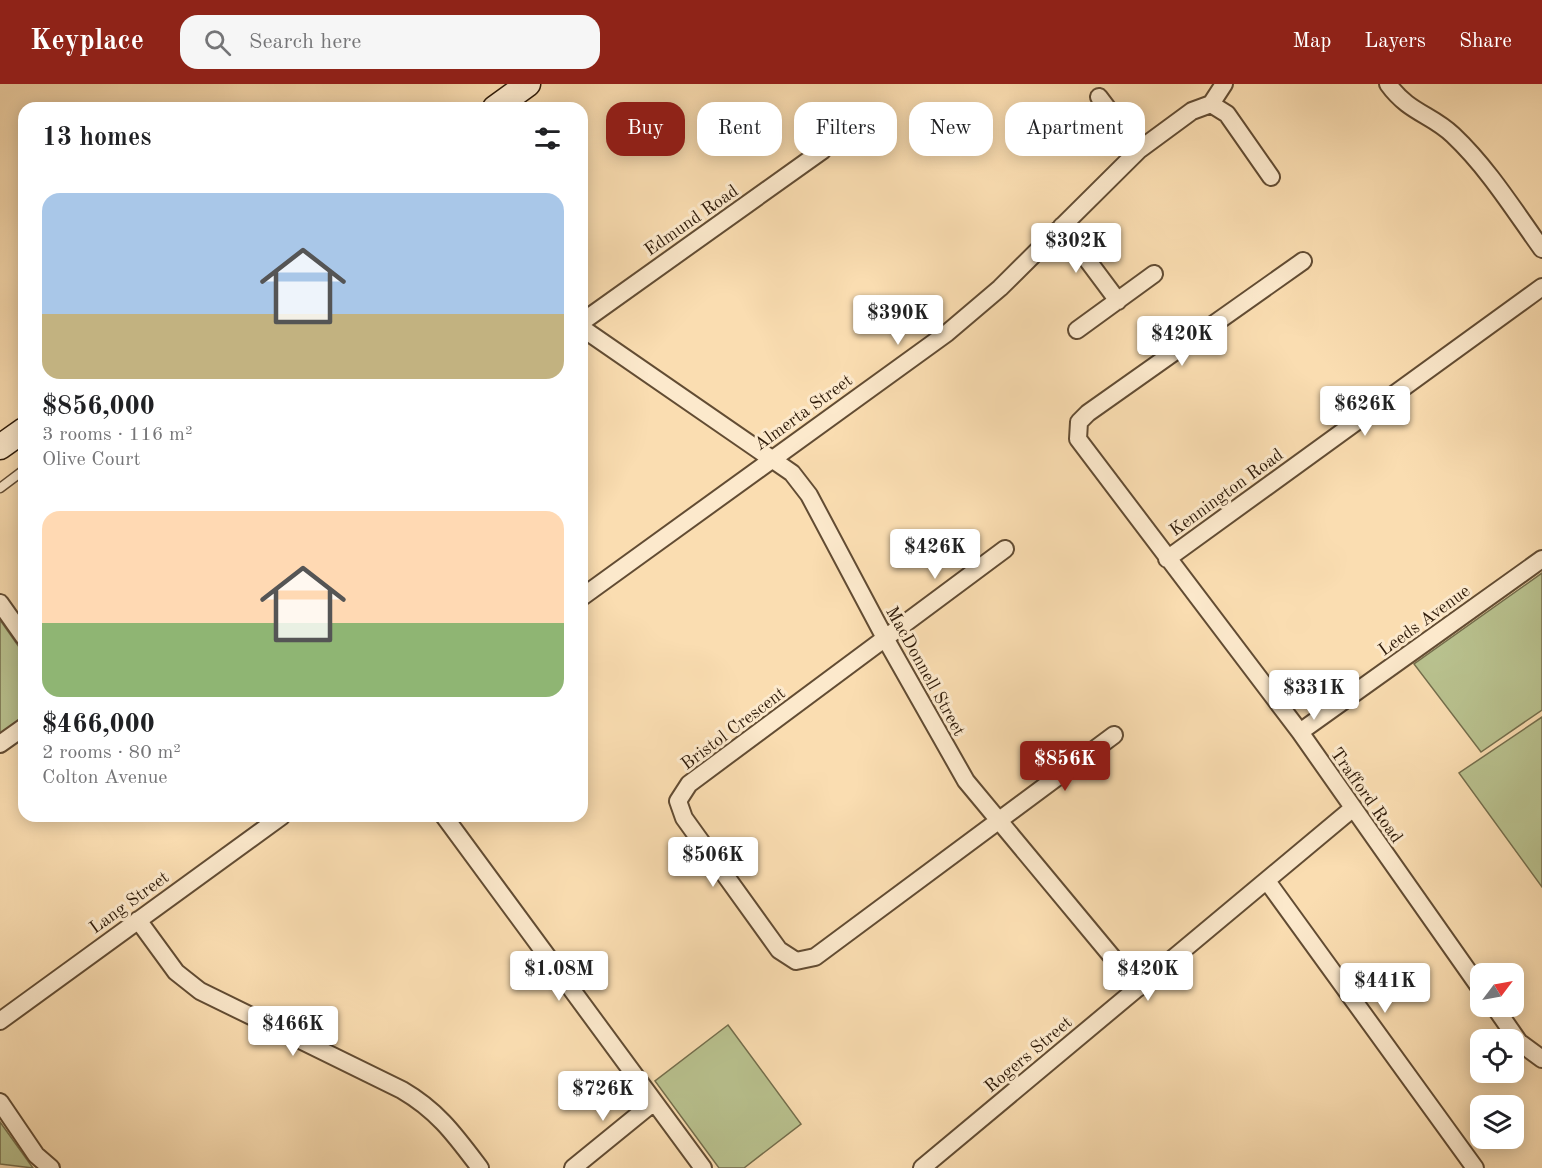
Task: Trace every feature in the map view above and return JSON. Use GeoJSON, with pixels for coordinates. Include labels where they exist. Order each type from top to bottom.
{"type":"FeatureCollection","features":[{"type":"Feature","properties":{"kind":"main road"},"geometry":{"type":"LineString","coordinates":[[503,102],[528,84]]}},
{"type":"Feature","properties":{"kind":"main road"},"geometry":{"type":"LineString","coordinates":[[0,447],[18,434]]}},
{"type":"Feature","properties":{"kind":"street"},"geometry":{"type":"LineString","coordinates":[[1224,84],[1211,104],[1227,114],[1270,177]]}},
{"type":"Feature","properties":{"kind":"street"},"geometry":{"type":"LineString","coordinates":[[1388,84],[1410,108],[1451,133],[1473,156],[1542,249]]}},
{"type":"Feature","properties":{"kind":"street"},"geometry":{"type":"LineString","coordinates":[[1099,97],[1103,102]]}},
{"type":"Feature","properties":{"kind":"street","name":"Almerta Street"},"geometry":{"type":"LineString","coordinates":[[1145,146],[1192,111],[1211,104]]}},
{"type":"Feature","properties":{"kind":"street","name":"Edmund Road"},"geometry":{"type":"LineString","coordinates":[[588,318],[815,156]]}},
{"type":"Feature","properties":{"kind":"street","name":"Almerta Street"},"geometry":{"type":"LineString","coordinates":[[588,593],[947,333],[1000,288],[1133,156]]}},
{"type":"Feature","properties":{"kind":"street"},"geometry":{"type":"LineString","coordinates":[[1062,226],[1118,301]]}},
{"type":"Feature","properties":{"kind":"street","name":"Trafford Road"},"geometry":{"type":"LineString","coordinates":[[1303,261],[1080,419],[1077,430],[1078,439],[1300,732],[1470,974]]}},
{"type":"Feature","properties":{"kind":"street"},"geometry":{"type":"LineString","coordinates":[[1077,330],[1154,274]]}},
{"type":"Feature","properties":{"kind":"street","name":"Kennington Road"},"geometry":{"type":"LineString","coordinates":[[1167,559],[1542,287]]}},
{"type":"Feature","properties":{"kind":"street","name":"MacDonnell Street"},"geometry":{"type":"LineString","coordinates":[[588,332],[792,473],[809,495],[948,753],[997,821],[1138,987]]}},
{"type":"Feature","properties":{"kind":"street"},"geometry":{"type":"LineString","coordinates":[[885,638],[1005,549]]}},
{"type":"Feature","properties":{"kind":"street","name":"Leeds Avenue"},"geometry":{"type":"LineString","coordinates":[[1300,732],[1542,559]]}},
{"type":"Feature","properties":{"kind":"street"},"geometry":{"type":"LineString","coordinates":[[0,603],[18,628]]}},
{"type":"Feature","properties":{"kind":"street","name":"Bristol Crescent"},"geometry":{"type":"LineString","coordinates":[[885,638],[689,784],[678,801],[684,818],[779,950],[796,961],[815,957],[997,821]]}},
{"type":"Feature","properties":{"kind":"street"},"geometry":{"type":"LineString","coordinates":[[0,744],[18,731]]}},
{"type":"Feature","properties":{"kind":"street"},"geometry":{"type":"LineString","coordinates":[[997,821],[1114,735]]}},
{"type":"Feature","properties":{"kind":"street","name":"Rogers Street"},"geometry":{"type":"LineString","coordinates":[[922,1168],[1352,809]]}},
{"type":"Feature","properties":{"kind":"street","name":"Lang Street"},"geometry":{"type":"LineString","coordinates":[[0,1021],[274,822]]}},
{"type":"Feature","properties":{"kind":"street"},"geometry":{"type":"LineString","coordinates":[[448,822],[703,1168]]}},
{"type":"Feature","properties":{"kind":"street"},"geometry":{"type":"LineString","coordinates":[[1268,880],[1475,1168]]}},
{"type":"Feature","properties":{"kind":"street"},"geometry":{"type":"LineString","coordinates":[[138,920],[177,972],[200,991],[426,1104],[446,1123],[480,1168]]}},
{"type":"Feature","properties":{"kind":"street"},"geometry":{"type":"LineString","coordinates":[[1502,1017],[1519,1042],[1542,1059]]}},
{"type":"Feature","properties":{"kind":"street"},"geometry":{"type":"LineString","coordinates":[[0,1102],[36,1155],[51,1168]]}},
{"type":"Feature","properties":{"kind":"street"},"geometry":{"type":"LineString","coordinates":[[573,1168],[654,1102]]}},
{"type":"Feature","properties":{"kind":"lane"},"geometry":{"type":"LineString","coordinates":[[0,488],[18,474]]}},
{"type":"Feature","properties":{"kind":"green space"},"geometry":{"type":"Polygon","coordinates":[[[1542,573],[1542,710],[1481,752],[1414,664],[1542,573]]]}},
{"type":"Feature","properties":{"kind":"green space"},"geometry":{"type":"Polygon","coordinates":[[[0,620],[18,646],[18,721],[0,734],[0,620]]]}},
{"type":"Feature","properties":{"kind":"green space"},"geometry":{"type":"Polygon","coordinates":[[[1542,717],[1542,887],[1459,773],[1542,717]]]}},
{"type":"Feature","properties":{"kind":"green space"},"geometry":{"type":"Polygon","coordinates":[[[728,1025],[801,1124],[744,1168],[719,1168],[655,1081],[728,1025]]]}},
{"type":"Feature","properties":{"kind":"green space"},"geometry":{"type":"Polygon","coordinates":[[[0,1122],[33,1168],[0,1164],[0,1122]]]}}]}
